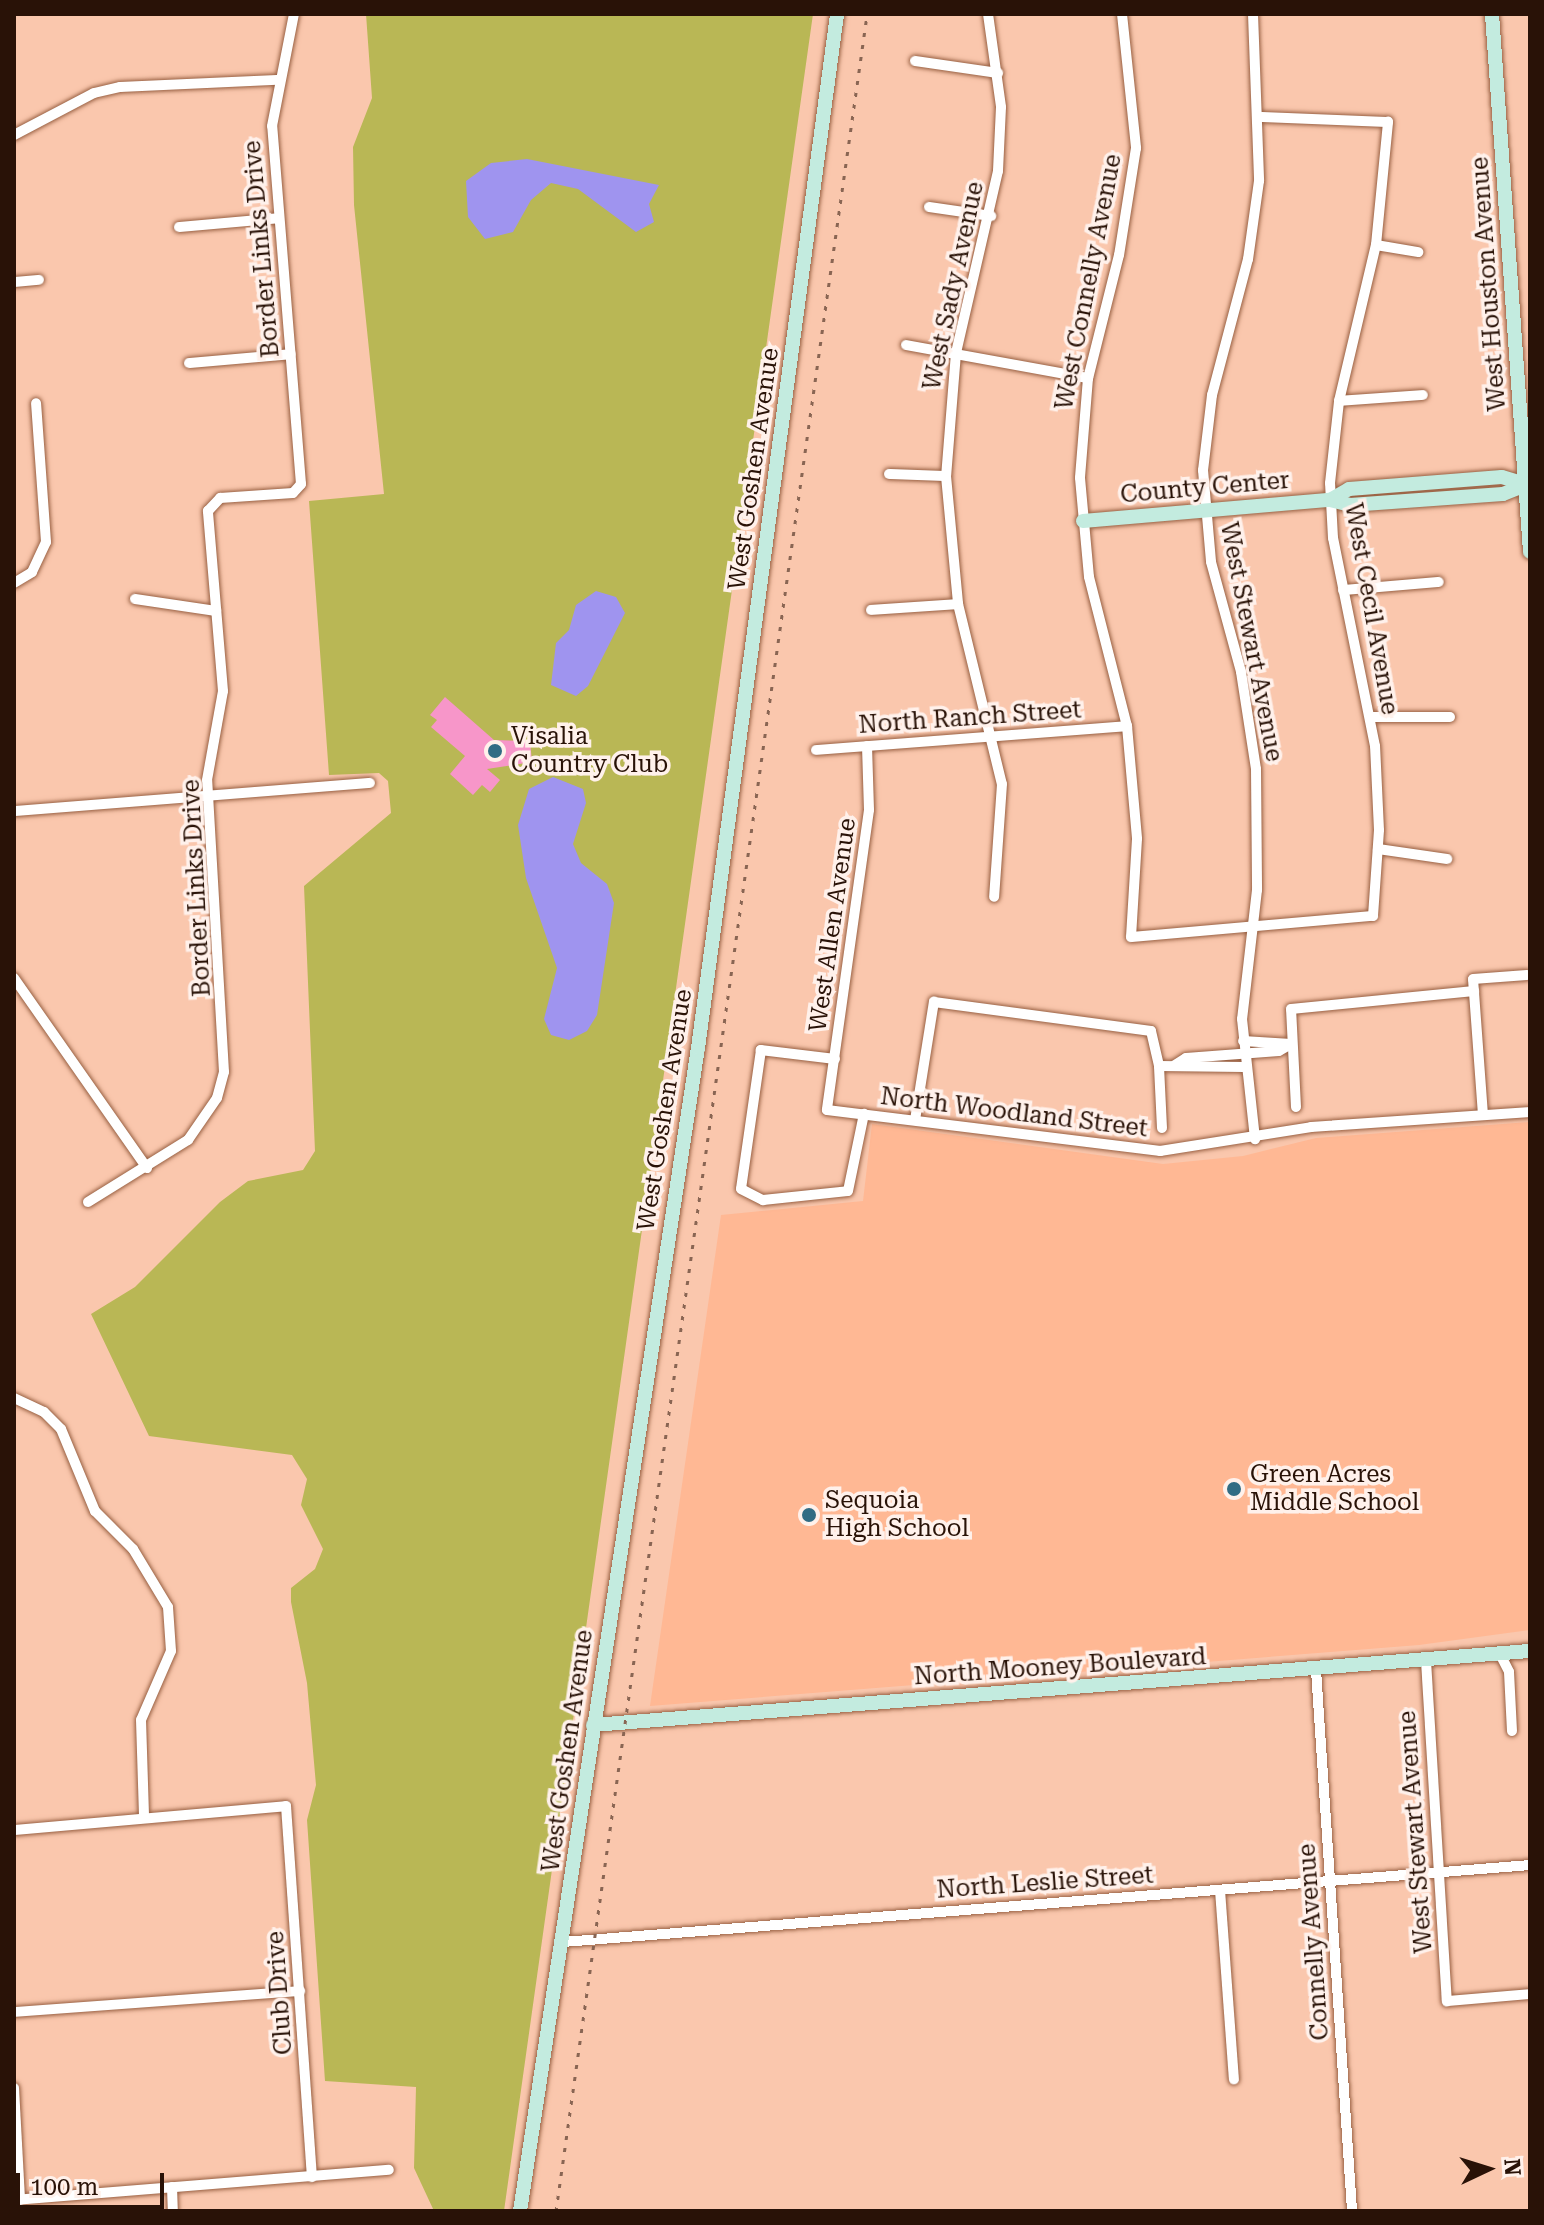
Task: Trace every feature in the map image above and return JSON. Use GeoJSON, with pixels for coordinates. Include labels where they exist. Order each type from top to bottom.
{"type":"FeatureCollection","features":[{"type":"Feature","properties":{"kind":"main road","name":"West Goshen Avenue"},"geometry":{"type":"LineString","coordinates":[[520,2211],[698,1048],[837,14]]}},
{"type":"Feature","properties":{"kind":"main road","name":"West Houston Avenue"},"geometry":{"type":"LineString","coordinates":[[1492,14],[1528,483],[1530,552]]}},
{"type":"Feature","properties":{"kind":"main road","name":"County Center"},"geometry":{"type":"LineString","coordinates":[[1083,521],[1330,500],[1350,505],[1503,494],[1528,483]]}},
{"type":"Feature","properties":{"kind":"main road","name":"North Mooney Boulevard"},"geometry":{"type":"LineString","coordinates":[[593,1725],[1530,1651]]}},
{"type":"Feature","properties":{"kind":"street","name":"Border Links Drive"},"geometry":{"type":"LineString","coordinates":[[88,1202],[147,1168],[204,1121],[224,1072],[208,796],[223,691],[211,501],[293,493],[301,484],[272,126],[277,80],[292,40],[294,14]]}},
{"type":"Feature","properties":{"kind":"street","name":"West Sady Avenue"},"geometry":{"type":"LineString","coordinates":[[988,14],[998,73],[1001,143],[991,216],[956,353],[946,476],[958,604],[994,734],[1003,826],[994,897]]}},
{"type":"Feature","properties":{"kind":"street","name":"West Connelly Avenue"},"geometry":{"type":"LineString","coordinates":[[1122,14],[1136,148],[1119,255],[1088,378],[1083,521],[1089,577],[1127,726],[1137,839],[1131,937],[1252,927]]}},
{"type":"Feature","properties":{"kind":"street","name":"West Stewart Avenue"},"geometry":{"type":"LineString","coordinates":[[1253,14],[1261,117],[1248,259],[1206,432],[1205,509],[1255,757],[1259,849],[1243,1047],[1255,1139]]}},
{"type":"Feature","properties":{"kind":"street"},"geometry":{"type":"LineString","coordinates":[[915,61],[998,73]]}},
{"type":"Feature","properties":{"kind":"street"},"geometry":{"type":"LineString","coordinates":[[14,135],[94,93],[120,87],[277,80]]}},
{"type":"Feature","properties":{"kind":"street","name":"West Cecil Avenue"},"geometry":{"type":"LineString","coordinates":[[1252,927],[1373,916],[1378,849],[1371,717],[1343,590],[1330,500],[1339,401],[1376,245],[1388,122],[1261,117]]}},
{"type":"Feature","properties":{"kind":"street"},"geometry":{"type":"LineString","coordinates":[[929,207],[991,216]]}},
{"type":"Feature","properties":{"kind":"street"},"geometry":{"type":"LineString","coordinates":[[179,227],[279,218]]}},
{"type":"Feature","properties":{"kind":"street"},"geometry":{"type":"LineString","coordinates":[[1376,245],[1418,252]]}},
{"type":"Feature","properties":{"kind":"street"},"geometry":{"type":"LineString","coordinates":[[14,282],[39,280]]}},
{"type":"Feature","properties":{"kind":"street"},"geometry":{"type":"LineString","coordinates":[[906,345],[1088,378]]}},
{"type":"Feature","properties":{"kind":"street"},"geometry":{"type":"LineString","coordinates":[[189,363],[291,354]]}},
{"type":"Feature","properties":{"kind":"street"},"geometry":{"type":"LineString","coordinates":[[1339,401],[1423,395]]}},
{"type":"Feature","properties":{"kind":"street"},"geometry":{"type":"LineString","coordinates":[[14,583],[32,572],[46,542],[36,403]]}},
{"type":"Feature","properties":{"kind":"street"},"geometry":{"type":"LineString","coordinates":[[889,474],[946,476]]}},
{"type":"Feature","properties":{"kind":"street"},"geometry":{"type":"LineString","coordinates":[[1343,590],[1439,582]]}},
{"type":"Feature","properties":{"kind":"street"},"geometry":{"type":"LineString","coordinates":[[135,599],[216,611]]}},
{"type":"Feature","properties":{"kind":"street"},"geometry":{"type":"LineString","coordinates":[[871,610],[958,604]]}},
{"type":"Feature","properties":{"kind":"street"},"geometry":{"type":"LineString","coordinates":[[1371,717],[1450,717]]}},
{"type":"Feature","properties":{"kind":"street","name":"North Ranch Street"},"geometry":{"type":"LineString","coordinates":[[816,750],[1127,726]]}},
{"type":"Feature","properties":{"kind":"street","name":"West Allen Avenue"},"geometry":{"type":"LineString","coordinates":[[827,1110],[869,810],[867,746]]}},
{"type":"Feature","properties":{"kind":"street"},"geometry":{"type":"LineString","coordinates":[[14,811],[370,783]]}},
{"type":"Feature","properties":{"kind":"street"},"geometry":{"type":"LineString","coordinates":[[1378,849],[1447,859]]}},
{"type":"Feature","properties":{"kind":"street"},"geometry":{"type":"LineString","coordinates":[[1483,1115],[1473,979],[1527,975]]}},
{"type":"Feature","properties":{"kind":"street"},"geometry":{"type":"LineString","coordinates":[[14,978],[147,1168]]}},
{"type":"Feature","properties":{"kind":"street"},"geometry":{"type":"LineString","coordinates":[[1296,1107],[1288,1018],[1299,1004],[1474,991]]}},
{"type":"Feature","properties":{"kind":"street"},"geometry":{"type":"LineString","coordinates":[[915,1120],[934,1002],[1151,1031],[1159,1066],[1162,1128]]}},
{"type":"Feature","properties":{"kind":"street"},"geometry":{"type":"LineString","coordinates":[[1159,1066],[1175,1065],[1186,1058],[1243,1047],[1291,1044]]}},
{"type":"Feature","properties":{"kind":"street"},"geometry":{"type":"LineString","coordinates":[[835,1059],[761,1050],[741,1189],[763,1200],[848,1191],[864,1114]]}},
{"type":"Feature","properties":{"kind":"street"},"geometry":{"type":"LineString","coordinates":[[1175,1065],[1181,1070],[1244,1067]]}},
{"type":"Feature","properties":{"kind":"street","name":"North Woodland Street"},"geometry":{"type":"LineString","coordinates":[[827,1110],[1132,1150],[1178,1151],[1311,1127],[1530,1112]]}},
{"type":"Feature","properties":{"kind":"street"},"geometry":{"type":"LineString","coordinates":[[14,1398],[44,1412],[61,1429],[95,1511],[133,1549],[168,1607],[171,1651],[141,1720],[144,1818],[14,1830]]}},
{"type":"Feature","properties":{"kind":"street"},"geometry":{"type":"LineString","coordinates":[[1500,1654],[1509,1672],[1512,1731]]}},
{"type":"Feature","properties":{"kind":"street","name":"West Stewart Avenue"},"geometry":{"type":"LineString","coordinates":[[1426,1661],[1447,2001],[1530,1994]]}},
{"type":"Feature","properties":{"kind":"street","name":"Connelly Avenue"},"geometry":{"type":"LineString","coordinates":[[1316,1670],[1352,2211]]}},
{"type":"Feature","properties":{"kind":"street","name":"Club Drive"},"geometry":{"type":"LineString","coordinates":[[144,1818],[286,1806],[312,2177]]}},
{"type":"Feature","properties":{"kind":"street","name":"North Leslie Street"},"geometry":{"type":"LineString","coordinates":[[563,1942],[1530,1865]]}},
{"type":"Feature","properties":{"kind":"street"},"geometry":{"type":"LineString","coordinates":[[1220,1890],[1234,2079]]}},
{"type":"Feature","properties":{"kind":"street"},"geometry":{"type":"LineString","coordinates":[[14,2012],[300,1991]]}},
{"type":"Feature","properties":{"kind":"street"},"geometry":{"type":"LineString","coordinates":[[14,2088],[17,2200],[389,2170]]}},
{"type":"Feature","properties":{"kind":"street"},"geometry":{"type":"LineString","coordinates":[[172,2187],[173,2211]]}},
{"type":"Feature","properties":{"kind":"shaded area","name":"Visalia Country Club"},"geometry":{"type":"Polygon","coordinates":[[[366,14],[813,14],[504,2211],[434,2211],[414,2168],[416,2087],[325,2081],[307,1820],[316,1785],[307,1683],[291,1602],[291,1588],[315,1569],[323,1549],[301,1505],[307,1479],[292,1455],[149,1436],[91,1314],[135,1287],[220,1202],[248,1181],[303,1170],[315,1151],[304,886],[391,813],[388,781],[379,773],[329,775],[309,501],[384,494],[354,205],[353,147],[372,98],[366,14]]]}},
{"type":"Feature","properties":{"kind":"shaded area"},"geometry":{"type":"Polygon","coordinates":[[[527,159],[659,185],[649,204],[654,222],[636,232],[578,189],[551,183],[531,200],[513,232],[485,239],[468,217],[466,181],[491,163],[527,159]]]}},
{"type":"Feature","properties":{"kind":"shaded area"},"geometry":{"type":"Polygon","coordinates":[[[596,591],[616,597],[625,613],[588,686],[576,696],[551,685],[556,643],[569,630],[576,605],[596,591]]]}},
{"type":"Feature","properties":{"kind":"shaded area"},"geometry":{"type":"Polygon","coordinates":[[[553,777],[583,789],[586,803],[573,844],[581,863],[607,884],[614,903],[597,1015],[587,1031],[569,1040],[551,1035],[544,1019],[557,968],[526,878],[518,825],[529,789],[553,777]]]}},
{"type":"Feature","properties":{"kind":"shaded area"},"geometry":{"type":"Polygon","coordinates":[[[1530,1122],[1530,1630],[1419,1645],[650,1706],[721,1215],[863,1201],[872,1124],[1163,1164],[1243,1156],[1316,1138],[1530,1122]]]}},
{"type":"Feature","properties":{"kind":"building","name":"Visalia Country Club"},"geometry":{"type":"Polygon","coordinates":[[[445,697],[494,740],[530,741],[532,762],[487,769],[500,780],[490,792],[482,785],[473,795],[450,774],[465,756],[431,727],[437,720],[430,715],[445,697]]]}},
{"type":"Feature","properties":{"kind":"railway"},"geometry":{"type":"LineString","coordinates":[[556,2211],[867,14]]}},
{"type":"Feature","properties":{"kind":"place","name":"Visalia Country Club"},"geometry":{"type":"Point","coordinates":[495,751]}},
{"type":"Feature","properties":{"kind":"place","name":"Green Acres Middle School"},"geometry":{"type":"Point","coordinates":[1234,1489]}},
{"type":"Feature","properties":{"kind":"place","name":"Sequoia High School"},"geometry":{"type":"Point","coordinates":[809,1515]}}]}
